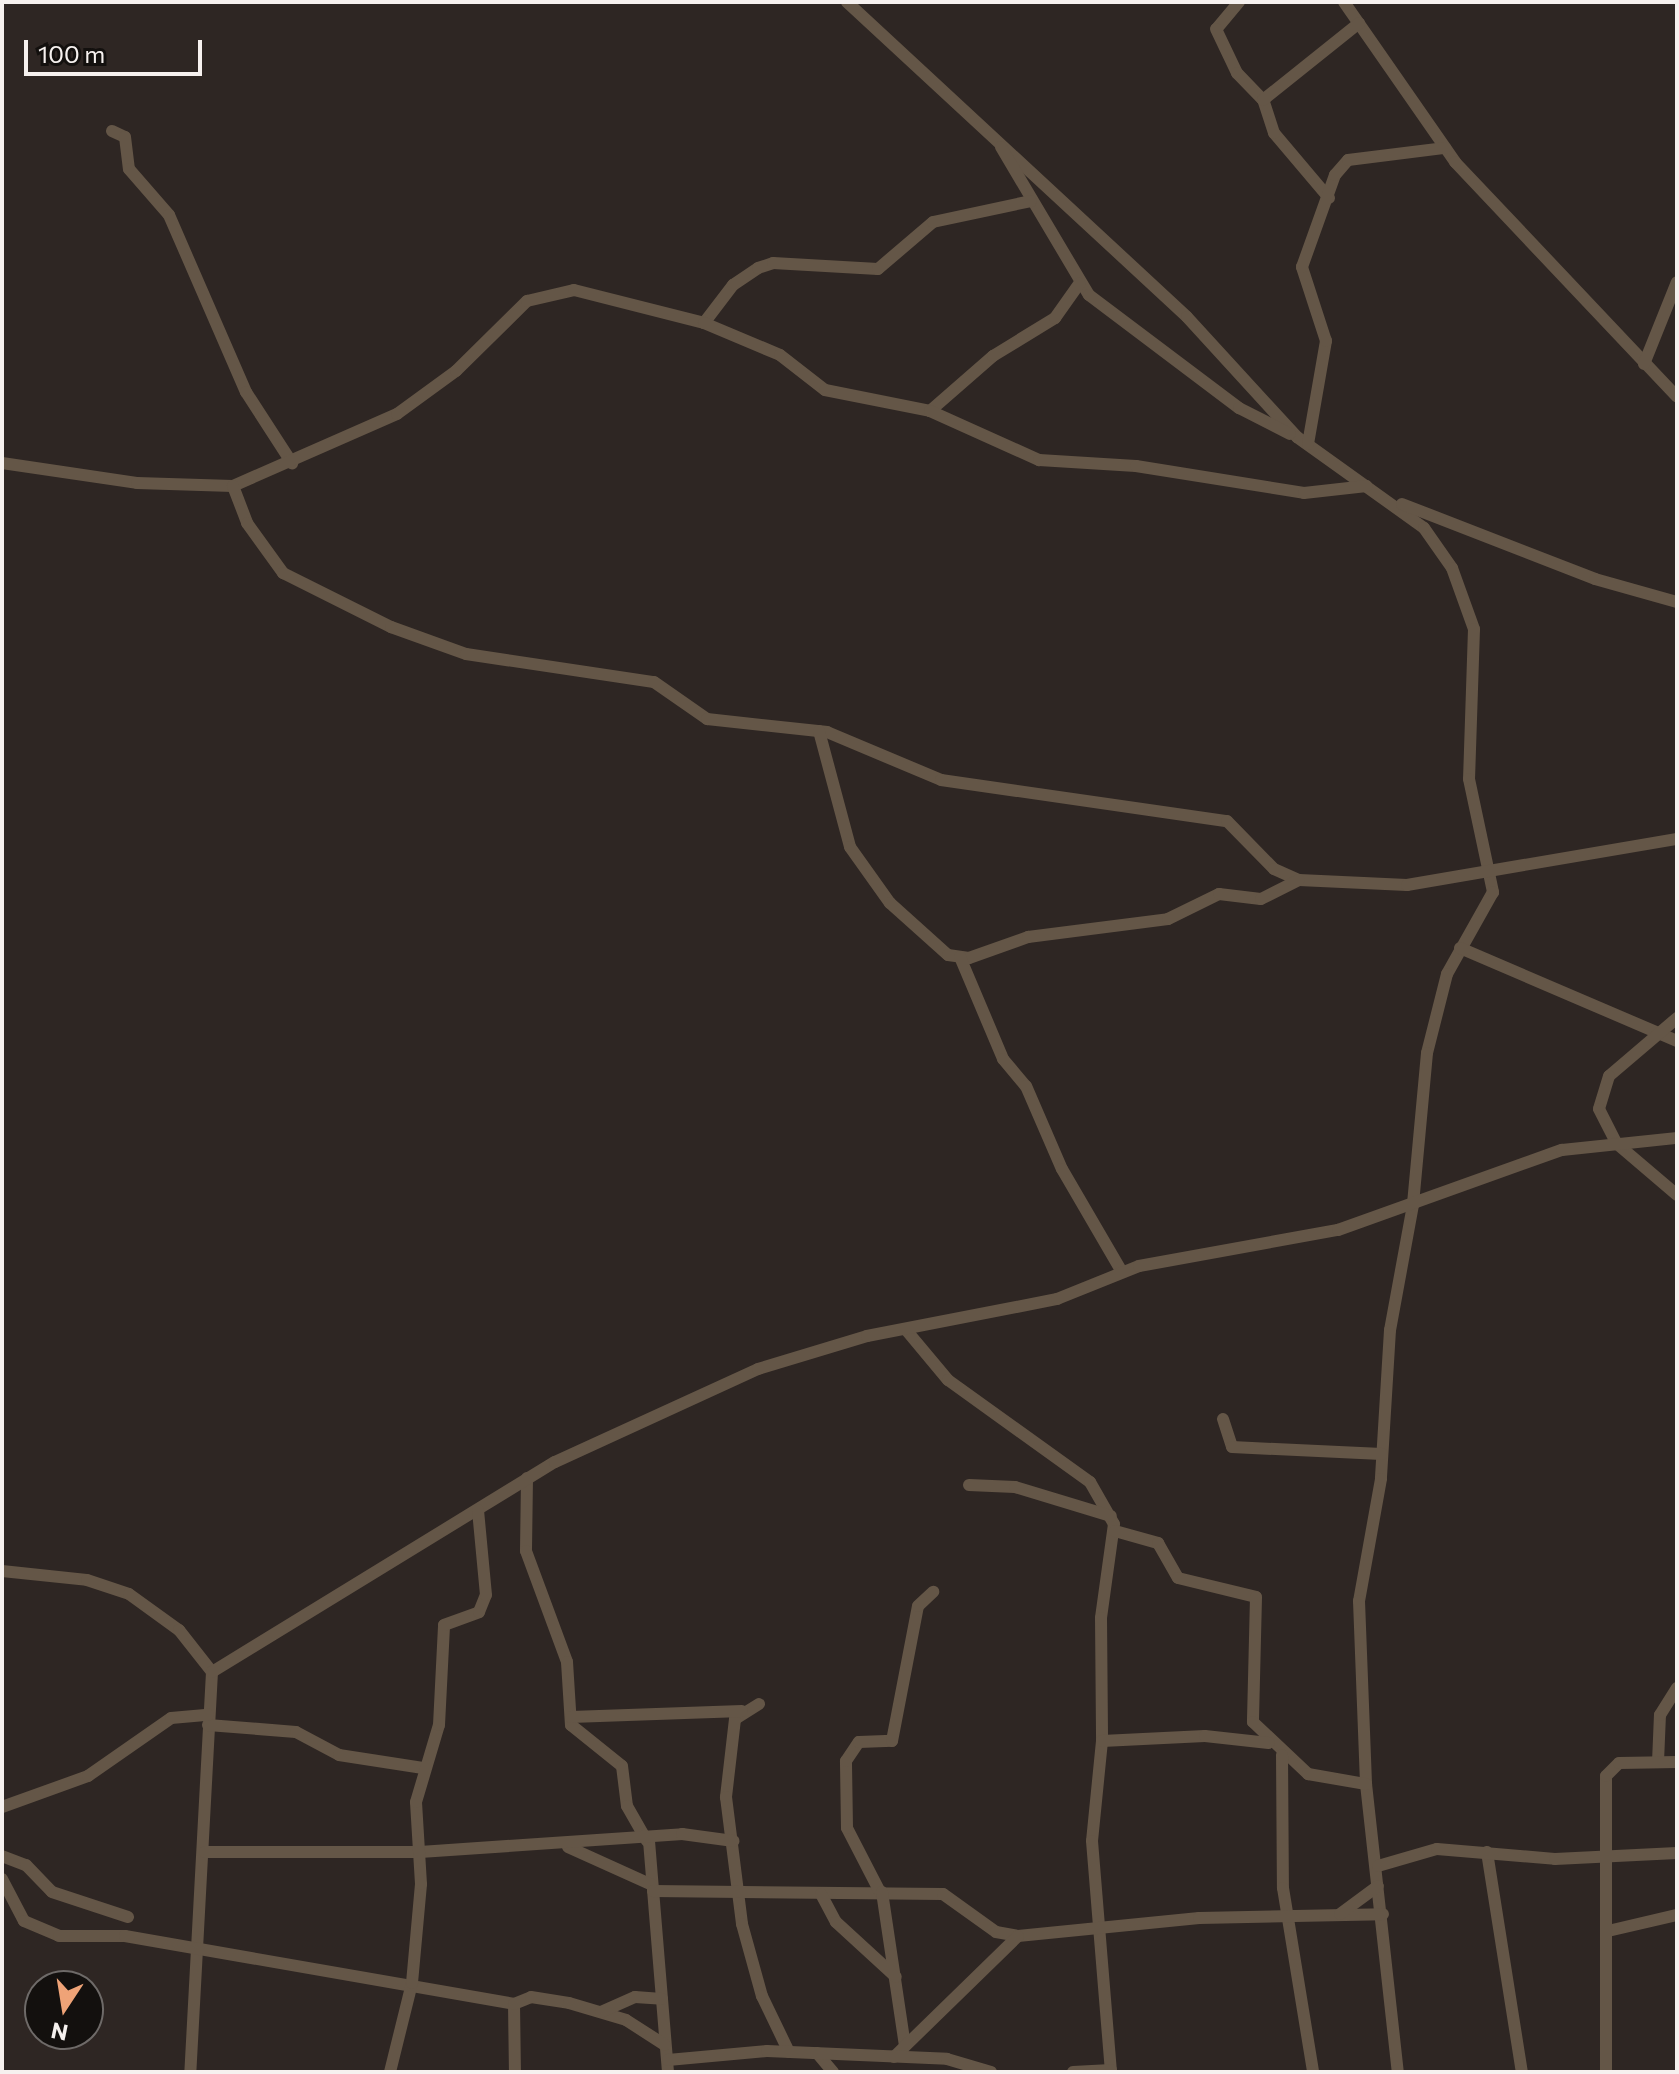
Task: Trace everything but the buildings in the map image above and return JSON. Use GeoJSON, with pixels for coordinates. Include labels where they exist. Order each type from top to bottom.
{"type":"FeatureCollection","features":[{"type":"Feature","properties":{"kind":"street"},"geometry":{"type":"LineString","coordinates":[[847,2],[998,138],[1187,317],[1302,441]]}},
{"type":"Feature","properties":{"kind":"street"},"geometry":{"type":"LineString","coordinates":[[1239,2],[1216,29],[1237,73],[1263,100],[1274,133],[1329,198]]}},
{"type":"Feature","properties":{"kind":"street"},"geometry":{"type":"LineString","coordinates":[[1344,2],[1445,148],[1677,397]]}},
{"type":"Feature","properties":{"kind":"street"},"geometry":{"type":"LineString","coordinates":[[1263,100],[1359,23]]}},
{"type":"Feature","properties":{"kind":"street"},"geometry":{"type":"LineString","coordinates":[[112,131],[125,137],[129,169],[169,215],[246,392],[292,463]]}},
{"type":"Feature","properties":{"kind":"street"},"geometry":{"type":"LineString","coordinates":[[998,138],[1079,284],[1239,408],[1302,441],[1367,486],[1398,503],[1595,579],[1677,602]]}},
{"type":"Feature","properties":{"kind":"street"},"geometry":{"type":"LineString","coordinates":[[1302,441],[1326,341],[1302,267],[1329,198],[1348,160],[1445,148]]}},
{"type":"Feature","properties":{"kind":"street"},"geometry":{"type":"LineString","coordinates":[[704,323],[733,285],[758,268],[878,269],[933,222],[1031,201]]}},
{"type":"Feature","properties":{"kind":"street"},"geometry":{"type":"LineString","coordinates":[[1644,364],[1677,282]]}},
{"type":"Feature","properties":{"kind":"street"},"geometry":{"type":"LineString","coordinates":[[930,411],[993,356],[1055,318],[1079,284]]}},
{"type":"Feature","properties":{"kind":"street"},"geometry":{"type":"LineString","coordinates":[[2,463],[137,483],[233,486],[292,463],[430,392],[538,294],[600,293],[704,323],[780,355],[825,390],[930,411],[1039,460],[1136,466],[1304,493],[1367,486]]}},
{"type":"Feature","properties":{"kind":"street"},"geometry":{"type":"LineString","coordinates":[[233,486],[247,523],[283,573],[391,627],[466,654],[654,682],[707,719],[819,731],[941,780],[1227,821],[1274,869],[1299,880],[1407,885],[1677,839]]}},
{"type":"Feature","properties":{"kind":"street"},"geometry":{"type":"LineString","coordinates":[[1398,503],[1443,551],[1474,629],[1469,779],[1491,871],[1490,900],[1460,948],[1427,1053],[1413,1205],[1390,1330],[1382,1454],[1359,1601],[1366,1784],[1378,1866],[1398,2072]]}},
{"type":"Feature","properties":{"kind":"street"},"geometry":{"type":"LineString","coordinates":[[819,731],[850,847],[890,903],[943,953],[960,957],[1028,937],[1168,919],[1219,894],[1261,899],[1299,880]]}},
{"type":"Feature","properties":{"kind":"street"},"geometry":{"type":"LineString","coordinates":[[1460,948],[1655,1036],[1677,1041]]}},
{"type":"Feature","properties":{"kind":"street"},"geometry":{"type":"LineString","coordinates":[[960,957],[1003,1059],[1026,1086],[1062,1169],[1122,1272]]}},
{"type":"Feature","properties":{"kind":"street"},"geometry":{"type":"LineString","coordinates":[[1677,1018],[1600,1090],[1602,1122],[1616,1143],[1677,1195]]}},
{"type":"Feature","properties":{"kind":"street"},"geometry":{"type":"LineString","coordinates":[[212,1672],[527,1478],[758,1369],[826,1346],[1044,1302],[1122,1272],[1338,1230],[1413,1205],[1515,1163],[1616,1143],[1677,1138]]}},
{"type":"Feature","properties":{"kind":"street"},"geometry":{"type":"LineString","coordinates":[[907,1331],[948,1380],[1090,1482],[1111,1516],[1115,1531],[1101,1618],[1102,1741],[1092,1841],[1111,2071],[1073,2072]]}},
{"type":"Feature","properties":{"kind":"street"},"geometry":{"type":"LineString","coordinates":[[1223,1419],[1232,1447],[1382,1454]]}},
{"type":"Feature","properties":{"kind":"street"},"geometry":{"type":"LineString","coordinates":[[527,1478],[526,1551],[567,1662],[574,1731],[622,1766],[627,1806],[648,1841],[668,2066],[789,2052],[969,2061],[991,2072]]}},
{"type":"Feature","properties":{"kind":"street"},"geometry":{"type":"LineString","coordinates":[[969,1485],[1015,1487],[1111,1516]]}},
{"type":"Feature","properties":{"kind":"street"},"geometry":{"type":"LineString","coordinates":[[390,2072],[412,1983],[420,1852],[416,1802],[423,1768],[439,1725],[444,1625],[484,1604],[478,1510]]}},
{"type":"Feature","properties":{"kind":"street"},"geometry":{"type":"LineString","coordinates":[[1115,1531],[1158,1543],[1178,1578],[1256,1597],[1248,1701],[1269,1743],[1317,1778],[1366,1784]]}},
{"type":"Feature","properties":{"kind":"street"},"geometry":{"type":"LineString","coordinates":[[2,1571],[87,1580],[129,1594],[179,1630],[212,1672],[205,1852],[190,2072]]}},
{"type":"Feature","properties":{"kind":"street"},"geometry":{"type":"LineString","coordinates":[[905,2045],[881,1892],[847,1828],[846,1761],[859,1742],[892,1741],[918,1606],[933,1592]]}},
{"type":"Feature","properties":{"kind":"street"},"geometry":{"type":"LineString","coordinates":[[1658,1762],[1660,1715],[1677,1688]]}},
{"type":"Feature","properties":{"kind":"street"},"geometry":{"type":"LineString","coordinates":[[571,1717],[742,1711],[759,1704]]}},
{"type":"Feature","properties":{"kind":"street"},"geometry":{"type":"LineString","coordinates":[[742,1711],[726,1782],[737,1892],[762,1996],[789,2052]]}},
{"type":"Feature","properties":{"kind":"street"},"geometry":{"type":"LineString","coordinates":[[2,1807],[88,1776],[171,1718],[296,1732],[339,1755],[423,1768]]}},
{"type":"Feature","properties":{"kind":"street"},"geometry":{"type":"LineString","coordinates":[[1102,1741],[1205,1736],[1269,1743]]}},
{"type":"Feature","properties":{"kind":"street"},"geometry":{"type":"LineString","coordinates":[[1282,1755],[1286,1916],[1313,2072]]}},
{"type":"Feature","properties":{"kind":"street"},"geometry":{"type":"LineString","coordinates":[[1606,2072],[1610,1767],[1677,1762]]}},
{"type":"Feature","properties":{"kind":"street"},"geometry":{"type":"LineString","coordinates":[[205,1852],[420,1852],[648,1841],[682,1834],[734,1841]]}},
{"type":"Feature","properties":{"kind":"street"},"geometry":{"type":"LineString","coordinates":[[566,1846],[652,1888],[821,1894],[943,1894],[996,1932],[1018,1936],[1286,1916],[1383,1914]]}},
{"type":"Feature","properties":{"kind":"street"},"geometry":{"type":"LineString","coordinates":[[1378,1866],[1421,1850],[1487,1852],[1555,1859],[1610,1852],[1677,1853]]}},
{"type":"Feature","properties":{"kind":"street"},"geometry":{"type":"LineString","coordinates":[[1487,1852],[1522,2072]]}},
{"type":"Feature","properties":{"kind":"street"},"geometry":{"type":"LineString","coordinates":[[2,1856],[26,1865],[52,1892],[128,1917]]}},
{"type":"Feature","properties":{"kind":"street"},"geometry":{"type":"LineString","coordinates":[[2,1879],[24,1921],[38,1930],[198,1950],[412,1983],[514,2004],[531,1997],[601,2012],[665,2045]]}},
{"type":"Feature","properties":{"kind":"street"},"geometry":{"type":"LineString","coordinates":[[1340,1914],[1378,1886]]}},
{"type":"Feature","properties":{"kind":"street"},"geometry":{"type":"LineString","coordinates":[[821,1894],[836,1922],[896,1977]]}},
{"type":"Feature","properties":{"kind":"street"},"geometry":{"type":"LineString","coordinates":[[1608,1931],[1677,1915]]}},
{"type":"Feature","properties":{"kind":"street"},"geometry":{"type":"LineString","coordinates":[[894,2057],[1018,1936]]}},
{"type":"Feature","properties":{"kind":"street"},"geometry":{"type":"LineString","coordinates":[[601,2012],[635,1997],[662,1999]]}},
{"type":"Feature","properties":{"kind":"street"},"geometry":{"type":"LineString","coordinates":[[514,2004],[515,2072]]}},
{"type":"Feature","properties":{"kind":"street"},"geometry":{"type":"LineString","coordinates":[[817,2053],[833,2072]]}}]}
